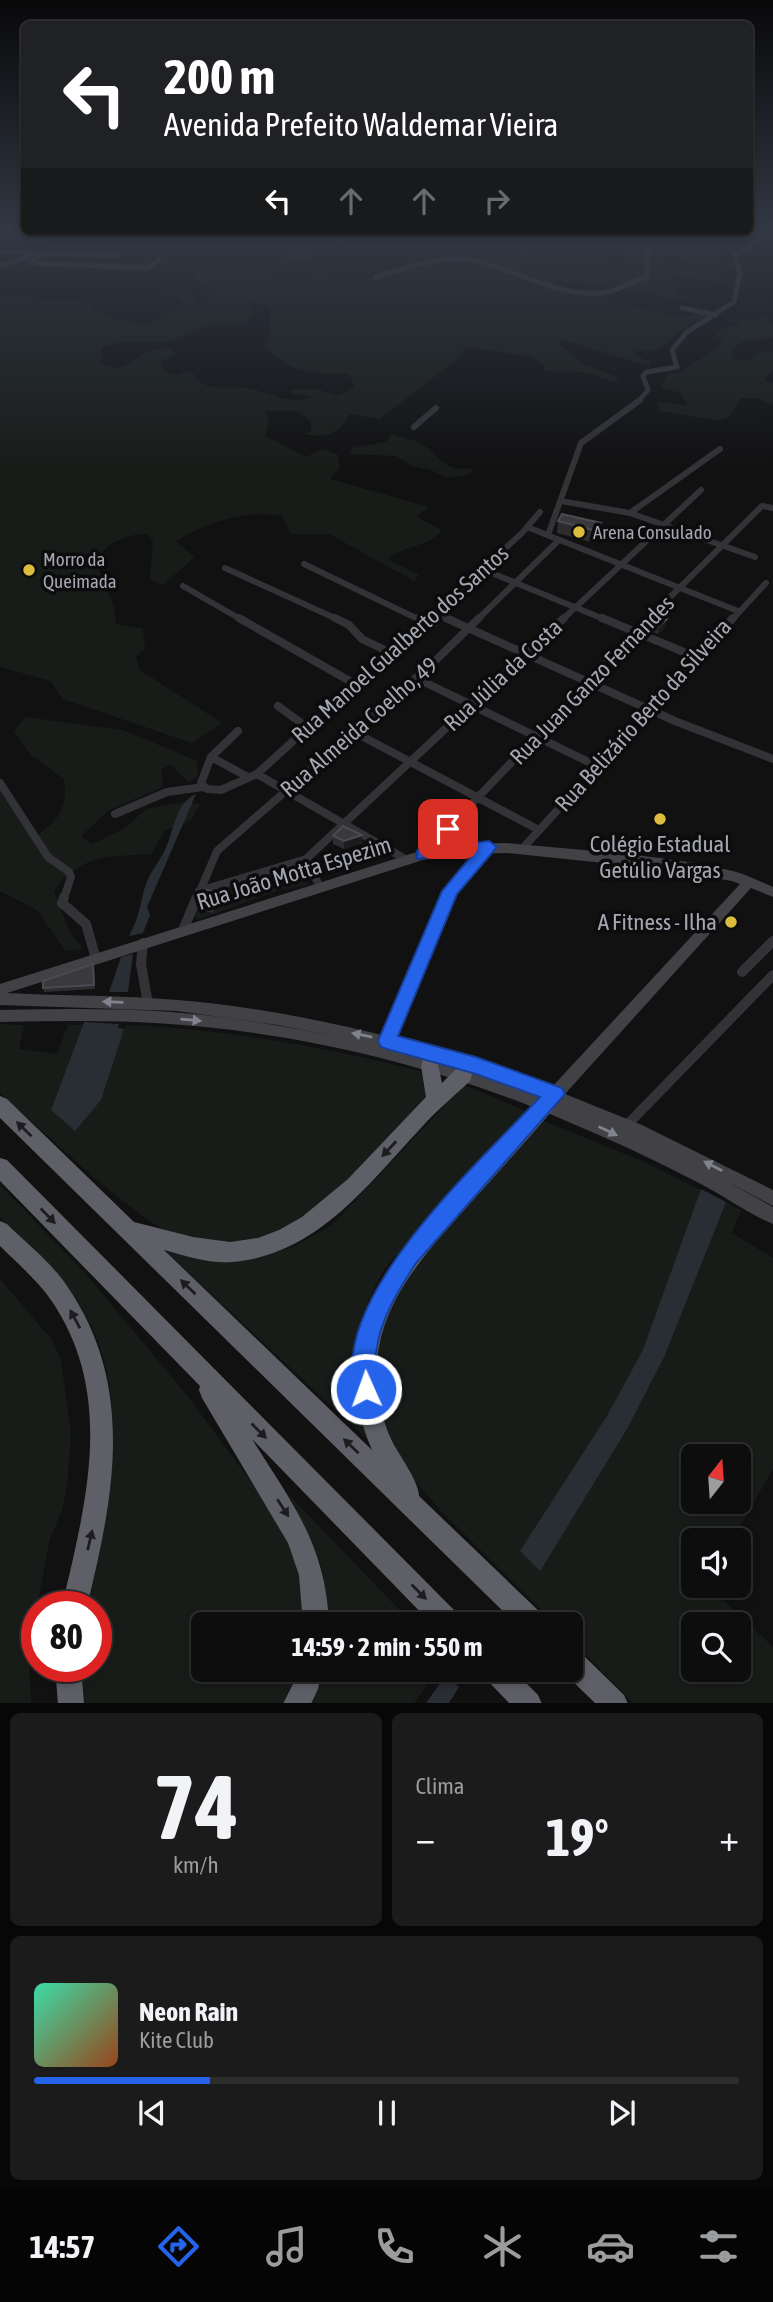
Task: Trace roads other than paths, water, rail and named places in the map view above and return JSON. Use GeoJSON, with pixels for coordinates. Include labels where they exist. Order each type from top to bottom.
{"type":"FeatureCollection","features":[{"type":"Feature","properties":{"kind":"highway"},"geometry":{"type":"LineString","coordinates":[[430,1066],[436,1099]]}},
{"type":"Feature","properties":{"kind":"highway"},"geometry":{"type":"LineString","coordinates":[[129,1230],[205,1250],[232,1252],[263,1246],[326,1211],[436,1099],[469,1070]]}},
{"type":"Feature","properties":{"kind":"highway"},"geometry":{"type":"LineString","coordinates":[[418,1510],[381,1448],[371,1417],[365,1354],[371,1324],[389,1285],[409,1255],[550,1099]]}},
{"type":"Feature","properties":{"kind":"highway"},"geometry":{"type":"LineString","coordinates":[[0,1105],[522,1612]]}},
{"type":"Feature","properties":{"kind":"highway"},"geometry":{"type":"LineString","coordinates":[[0,1167],[438,1612]]}},
{"type":"Feature","properties":{"kind":"highway"},"geometry":{"type":"LineString","coordinates":[[0,1231],[58,1292],[89,1348],[100,1385],[104,1463],[78,1591]]}},
{"type":"Feature","properties":{"kind":"highway"},"geometry":{"type":"LineString","coordinates":[[196,1367],[297,1530],[309,1563],[317,1612]]}},
{"type":"Feature","properties":{"kind":"highway"},"geometry":{"type":"LineString","coordinates":[[583,1672],[615,1703]]}},
{"type":"Feature","properties":{"kind":"highway"},"geometry":{"type":"LineString","coordinates":[[69,1682],[71,1703]]}},
{"type":"Feature","properties":{"kind":"highway"},"geometry":{"type":"LineString","coordinates":[[296,1703],[306,1682]]}},
{"type":"Feature","properties":{"kind":"highway"},"geometry":{"type":"LineString","coordinates":[[507,1682],[528,1703]]}},
{"type":"Feature","properties":{"kind":"main road","name":"Rua João Motta Espezim"},"geometry":{"type":"LineString","coordinates":[[0,990],[422,855],[489,847],[522,849],[677,866],[771,888]]}},
{"type":"Feature","properties":{"kind":"main road"},"geometry":{"type":"LineString","coordinates":[[550,1099],[750,881]]}},
{"type":"Feature","properties":{"kind":"main road"},"geometry":{"type":"LineString","coordinates":[[0,999],[148,1004],[238,1013],[327,1034],[430,1066],[469,1070]]}},
{"type":"Feature","properties":{"kind":"main road"},"geometry":{"type":"LineString","coordinates":[[0,1016],[128,1015],[387,1041],[628,1124],[771,1194]]}},
{"type":"Feature","properties":{"kind":"main road"},"geometry":{"type":"LineString","coordinates":[[550,1099],[773,1216]]}},
{"type":"Feature","properties":{"kind":"street"},"geometry":{"type":"LineString","coordinates":[[689,309],[716,315]]}},
{"type":"Feature","properties":{"kind":"street"},"geometry":{"type":"LineString","coordinates":[[548,535],[579,445],[595,429],[641,400],[648,390],[643,376],[646,372],[677,367],[672,350],[675,344],[687,332],[723,309]]}},
{"type":"Feature","properties":{"kind":"street"},"geometry":{"type":"LineString","coordinates":[[414,427],[436,408]]}},
{"type":"Feature","properties":{"kind":"street"},"geometry":{"type":"LineString","coordinates":[[630,513],[693,467],[720,452],[720,449]]}},
{"type":"Feature","properties":{"kind":"street","name":"Rua Júlia da Costa"},"geometry":{"type":"LineString","coordinates":[[306,859],[701,490]]}},
{"type":"Feature","properties":{"kind":"street"},"geometry":{"type":"LineString","coordinates":[[561,502],[630,513],[755,557]]}},
{"type":"Feature","properties":{"kind":"street","name":"Rua Juan Ganzo Fernandes"},"geometry":{"type":"LineString","coordinates":[[422,855],[681,588],[695,570],[725,545],[762,506],[773,508]]}},
{"type":"Feature","properties":{"kind":"street","name":"Rua Manoel Gualberto dos Santos"},"geometry":{"type":"LineString","coordinates":[[115,814],[167,792],[203,787],[220,791],[252,775],[308,728],[482,569],[540,512]]}},
{"type":"Feature","properties":{"kind":"street"},"geometry":{"type":"LineString","coordinates":[[555,517],[566,521]]}},
{"type":"Feature","properties":{"kind":"street"},"geometry":{"type":"LineString","coordinates":[[578,523],[612,531]]}},
{"type":"Feature","properties":{"kind":"street"},"geometry":{"type":"LineString","coordinates":[[527,527],[738,611]]}},
{"type":"Feature","properties":{"kind":"street","name":"Rua Almeida Coelho, 49"},"geometry":{"type":"LineString","coordinates":[[183,930],[214,855],[416,678],[559,540]]}},
{"type":"Feature","properties":{"kind":"street"},"geometry":{"type":"LineString","coordinates":[[304,564],[424,622]]}},
{"type":"Feature","properties":{"kind":"street"},"geometry":{"type":"LineString","coordinates":[[225,568],[348,625],[362,639],[390,652]]}},
{"type":"Feature","properties":{"kind":"street"},"geometry":{"type":"LineString","coordinates":[[482,569],[696,657]]}},
{"type":"Feature","properties":{"kind":"street","name":"Rua Belizário Berto da Silveira"},"geometry":{"type":"LineString","coordinates":[[522,849],[766,583]]}},
{"type":"Feature","properties":{"kind":"street"},"geometry":{"type":"LineString","coordinates":[[183,586],[259,628],[280,645],[355,684]]}},
{"type":"Feature","properties":{"kind":"street"},"geometry":{"type":"LineString","coordinates":[[435,612],[649,709],[773,759]]}},
{"type":"Feature","properties":{"kind":"street"},"geometry":{"type":"LineString","coordinates":[[416,678],[597,766]]}},
{"type":"Feature","properties":{"kind":"street"},"geometry":{"type":"LineString","coordinates":[[278,706],[308,728]]}},
{"type":"Feature","properties":{"kind":"street"},"geometry":{"type":"LineString","coordinates":[[203,787],[202,776],[211,757],[238,731]]}},
{"type":"Feature","properties":{"kind":"street"},"geometry":{"type":"LineString","coordinates":[[354,732],[539,830]]}},
{"type":"Feature","properties":{"kind":"street"},"geometry":{"type":"LineString","coordinates":[[211,757],[286,791],[407,860]]}},
{"type":"Feature","properties":{"kind":"street"},"geometry":{"type":"LineString","coordinates":[[0,783],[48,857],[69,872],[71,877],[62,903],[86,924],[96,959]]}},
{"type":"Feature","properties":{"kind":"street"},"geometry":{"type":"LineString","coordinates":[[387,1041],[450,891],[489,847]]}},
{"type":"Feature","properties":{"kind":"street"},"geometry":{"type":"LineString","coordinates":[[199,891],[306,859],[320,887]]}},
{"type":"Feature","properties":{"kind":"street"},"geometry":{"type":"LineString","coordinates":[[742,972],[773,941]]}},
{"type":"Feature","properties":{"kind":"street"},"geometry":{"type":"LineString","coordinates":[[143,943],[141,964],[148,1004]]}},
{"type":"Feature","properties":{"kind":"street"},"geometry":{"type":"LineString","coordinates":[[628,1124],[773,975]]}},
{"type":"Feature","properties":{"kind":"place","name":"Arena Consulado"},"geometry":{"type":"Point","coordinates":[579,532]}},
{"type":"Feature","properties":{"kind":"place","name":"Morro da Queimada"},"geometry":{"type":"Point","coordinates":[29,570]}},
{"type":"Feature","properties":{"kind":"place","name":"Colégio Estadual Getúlio Vargas"},"geometry":{"type":"Point","coordinates":[660,819]}},
{"type":"Feature","properties":{"kind":"place","name":"A Fitness - Ilha"},"geometry":{"type":"Point","coordinates":[731,922]}}]}
